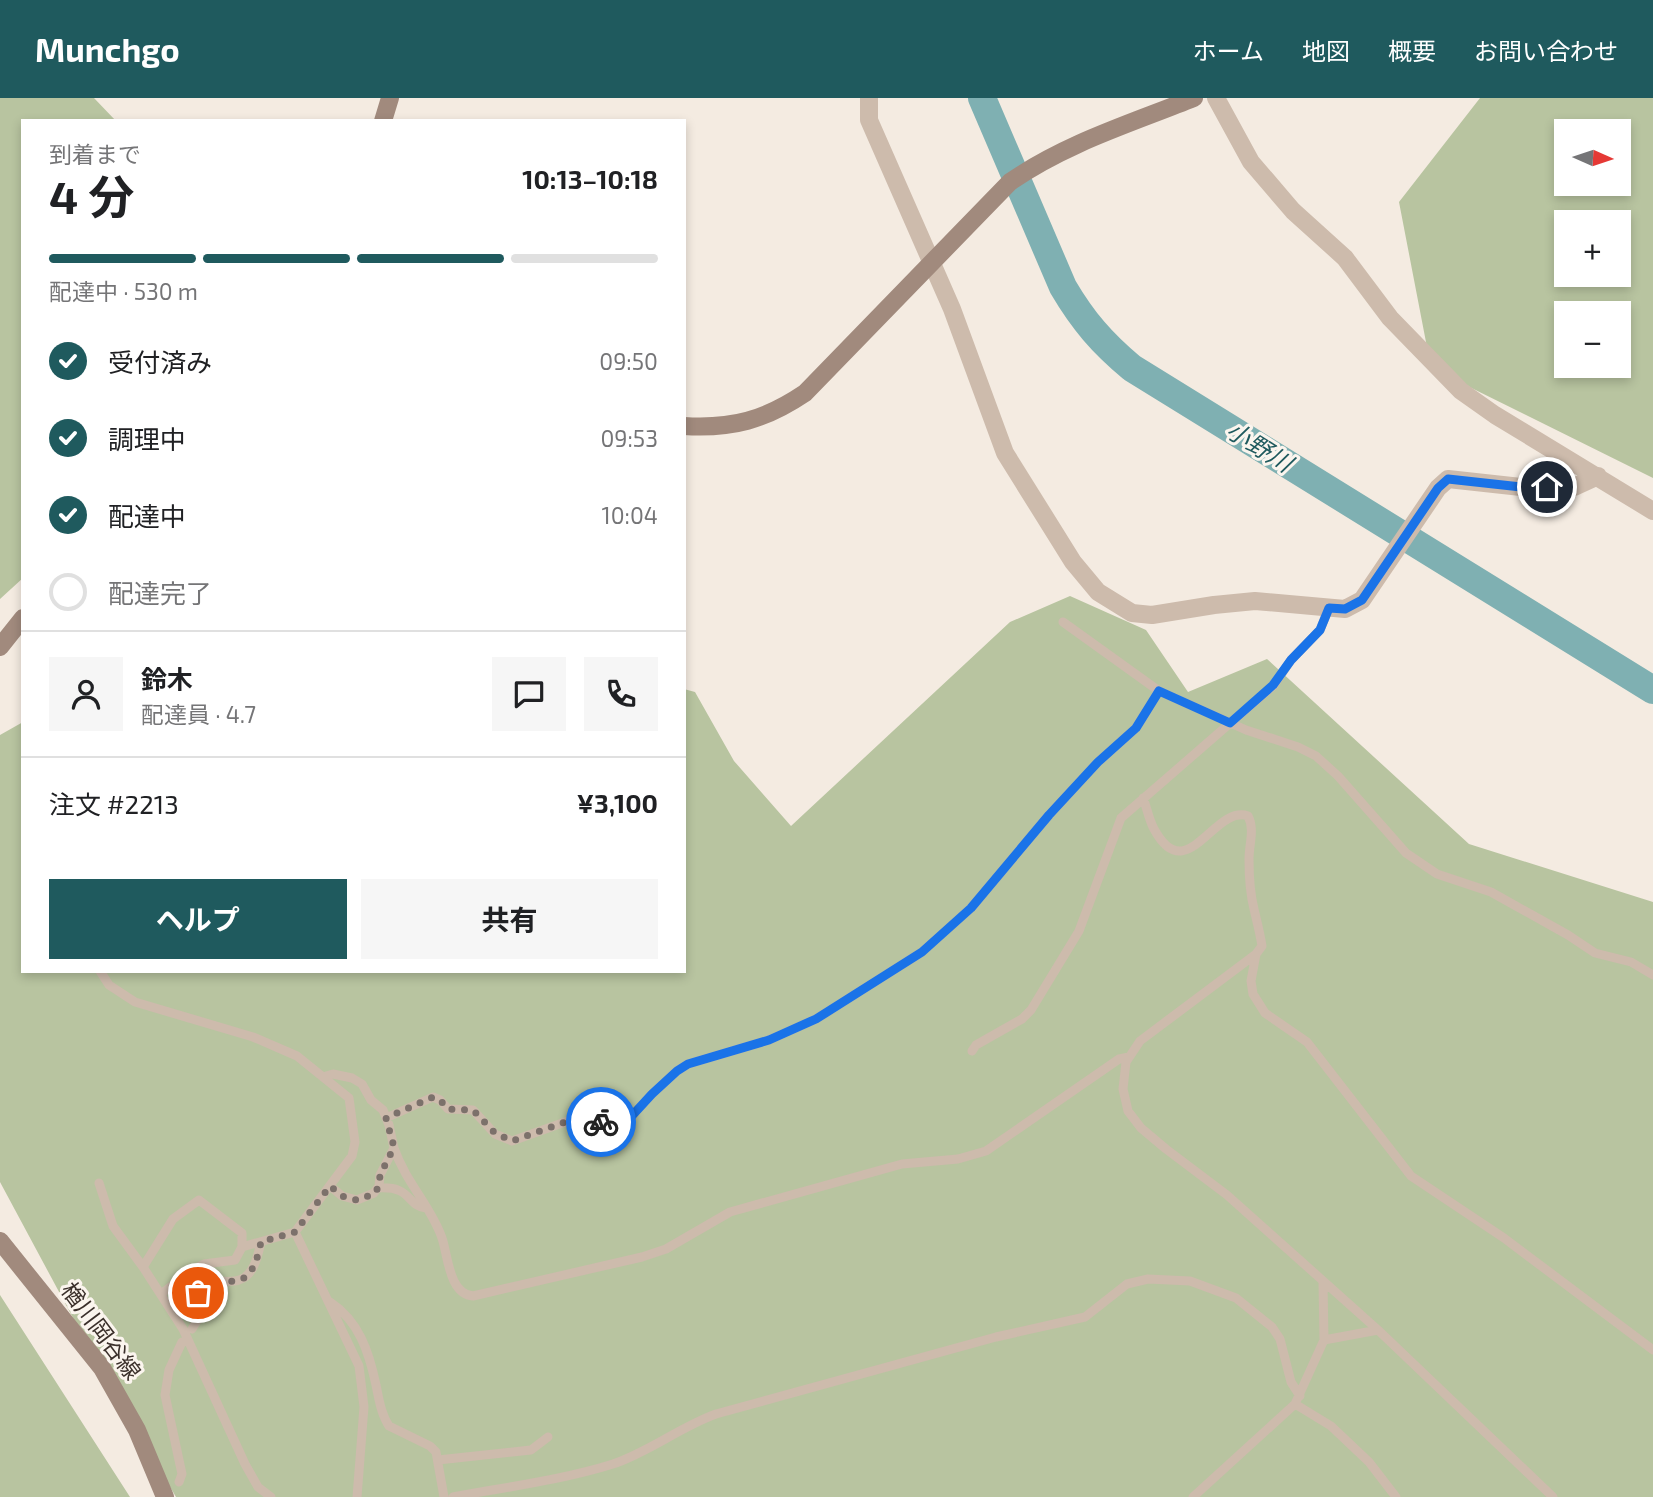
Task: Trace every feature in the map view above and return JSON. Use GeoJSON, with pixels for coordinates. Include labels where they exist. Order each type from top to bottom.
{"type":"FeatureCollection","features":[{"type":"Feature","properties":{"kind":"street"},"geometry":{"type":"LineString","coordinates":[[384,119],[390,98]]}},
{"type":"Feature","properties":{"kind":"street"},"geometry":{"type":"LineString","coordinates":[[869,98],[869,120],[932,262],[1005,453],[1073,562],[1098,592],[1132,613],[1152,615],[1255,601],[1345,609],[1362,600],[1438,488],[1448,479],[1521,487],[1574,487],[1598,476]]}},
{"type":"Feature","properties":{"kind":"street"},"geometry":{"type":"LineString","coordinates":[[686,426],[727,426],[756,420],[782,408],[805,393],[1016,178],[1068,148],[1194,98]]}},
{"type":"Feature","properties":{"kind":"street"},"geometry":{"type":"LineString","coordinates":[[1216,98],[1251,162],[1293,211],[1345,258],[1390,318],[1461,391],[1495,415],[1653,511]]}},
{"type":"Feature","properties":{"kind":"street"},"geometry":{"type":"LineString","coordinates":[[0,647],[21,621]]}},
{"type":"Feature","properties":{"kind":"street","name":"楢川岡谷線"},"geometry":{"type":"LineString","coordinates":[[0,1241],[102,1368],[137,1430],[165,1497]]}},
{"type":"Feature","properties":{"kind":"lane"},"geometry":{"type":"LineString","coordinates":[[972,1051],[976,1045],[1022,1020],[1031,1010],[1079,931],[1121,818],[1273,685],[1291,660],[1320,630],[1329,608]]}},
{"type":"Feature","properties":{"kind":"lane"},"geometry":{"type":"LineString","coordinates":[[1063,622],[1159,691],[1230,723],[1316,756],[1338,776],[1406,853],[1437,874],[1491,892],[1595,953],[1631,962],[1653,975]]}},
{"type":"Feature","properties":{"kind":"lane"},"geometry":{"type":"LineString","coordinates":[[386,1118],[433,1097],[448,1109],[473,1110],[495,1133],[512,1141],[568,1121],[620,1124],[629,1119],[652,1094],[688,1064],[769,1040],[816,1019],[908,962],[971,908],[1049,815],[1098,762],[1136,728],[1159,691]]}},
{"type":"Feature","properties":{"kind":"lane"},"geometry":{"type":"LineString","coordinates":[[1143,798],[1153,829],[1167,847],[1181,851],[1191,849],[1211,831],[1236,815],[1248,816],[1252,823],[1249,858],[1251,887],[1262,946],[1140,1041],[1126,1062],[1123,1089],[1128,1111],[1141,1128],[1227,1195],[1378,1330],[1553,1497]]}},
{"type":"Feature","properties":{"kind":"lane"},"geometry":{"type":"LineString","coordinates":[[1255,954],[1251,981],[1253,994],[1265,1013],[1307,1042],[1411,1176],[1504,1238],[1653,1350]]}},
{"type":"Feature","properties":{"kind":"lane"},"geometry":{"type":"LineString","coordinates":[[101,973],[109,985],[135,1002],[253,1037],[297,1056],[349,1098],[355,1142],[352,1156],[295,1232],[242,1247]]}},
{"type":"Feature","properties":{"kind":"lane"},"geometry":{"type":"LineString","coordinates":[[323,1077],[333,1074],[352,1078],[362,1084],[386,1118],[402,1170],[439,1228],[456,1287],[466,1295],[473,1296],[642,1257],[666,1249],[730,1212],[902,1164],[958,1159],[986,1151],[1119,1059],[1129,1057]]}},
{"type":"Feature","properties":{"kind":"lane"},"geometry":{"type":"LineString","coordinates":[[330,1186],[342,1196],[357,1200],[374,1194],[394,1147]]}},
{"type":"Feature","properties":{"kind":"lane"},"geometry":{"type":"LineString","coordinates":[[99,1183],[114,1226],[143,1266],[188,1340],[245,1464],[258,1487],[271,1497]]}},
{"type":"Feature","properties":{"kind":"lane"},"geometry":{"type":"LineString","coordinates":[[378,1188],[398,1189],[406,1193],[418,1206],[426,1208]]}},
{"type":"Feature","properties":{"kind":"lane"},"geometry":{"type":"LineString","coordinates":[[143,1266],[173,1219],[199,1200],[242,1233],[242,1247],[235,1260],[204,1264],[161,1294]]}},
{"type":"Feature","properties":{"kind":"lane"},"geometry":{"type":"LineString","coordinates":[[295,1232],[359,1366],[364,1407],[358,1497]]}},
{"type":"Feature","properties":{"kind":"lane"},"geometry":{"type":"LineString","coordinates":[[192,1329],[200,1316],[198,1293],[211,1282],[237,1281],[246,1277],[257,1261],[261,1242]]}},
{"type":"Feature","properties":{"kind":"lane"},"geometry":{"type":"LineString","coordinates":[[453,1497],[565,1476],[614,1463],[716,1414],[996,1337],[1084,1317],[1127,1284],[1137,1280],[1190,1282],[1236,1298],[1272,1327],[1280,1339],[1297,1400],[1331,1426],[1369,1462],[1396,1497]]}},
{"type":"Feature","properties":{"kind":"lane"},"geometry":{"type":"LineString","coordinates":[[1193,1497],[1297,1400],[1324,1340],[1323,1281]]}},
{"type":"Feature","properties":{"kind":"lane"},"geometry":{"type":"LineString","coordinates":[[328,1301],[343,1310],[366,1346],[379,1403],[389,1426],[430,1446],[436,1452],[444,1497]]}},
{"type":"Feature","properties":{"kind":"lane"},"geometry":{"type":"LineString","coordinates":[[1324,1340],[1378,1330]]}},
{"type":"Feature","properties":{"kind":"lane"},"geometry":{"type":"LineString","coordinates":[[179,1482],[182,1474],[164,1395],[169,1370],[182,1342]]}},
{"type":"Feature","properties":{"kind":"lane"},"geometry":{"type":"LineString","coordinates":[[438,1460],[531,1450],[548,1437]]}},
{"type":"Feature","properties":{"kind":"green space"},"geometry":{"type":"Polygon","coordinates":[[[0,98],[94,98],[114,119],[21,119],[21,580],[0,599],[0,98]]]}},
{"type":"Feature","properties":{"kind":"green space"},"geometry":{"type":"Polygon","coordinates":[[[1480,98],[1653,98],[1653,478],[1431,368],[1399,202],[1480,98]]]}},
{"type":"Feature","properties":{"kind":"green space"},"geometry":{"type":"Polygon","coordinates":[[[1070,596],[1146,630],[1188,692],[1267,659],[1469,844],[1653,902],[1653,1497],[176,1497],[94,1357],[0,1182],[0,735],[21,723],[21,973],[686,973],[686,690],[695,692],[734,761],[791,826],[1010,622],[1070,596]]]}},
{"type":"Feature","properties":{"kind":"green space"},"geometry":{"type":"Polygon","coordinates":[[[0,1295],[130,1497],[0,1497],[0,1295]]]}},
{"type":"Feature","properties":{"kind":"waterway","name":"小野川"},"geometry":{"type":"LineString","coordinates":[[982,98],[1063,287],[1086,321],[1121,359],[1653,690]]}},
{"type":"Feature","properties":{"kind":"way so far"},"geometry":{"type":"LineString","coordinates":[[198,1293],[211,1282],[237,1281],[246,1277],[257,1261],[261,1242],[295,1232],[330,1186],[342,1196],[357,1200],[374,1194],[394,1147],[386,1118],[433,1097],[448,1109],[473,1110],[495,1133],[512,1141],[568,1121],[601,1122]]}},
{"type":"Feature","properties":{"kind":"route"},"geometry":{"type":"LineString","coordinates":[[601,1122],[620,1124],[629,1119],[652,1094],[688,1064],[769,1040],[816,1019],[922,952],[971,908],[1049,815],[1098,762],[1136,728],[1159,691],[1230,723],[1273,685],[1291,660],[1320,630],[1329,608],[1345,609],[1362,600],[1438,488],[1448,479],[1547,487]]}}]}
